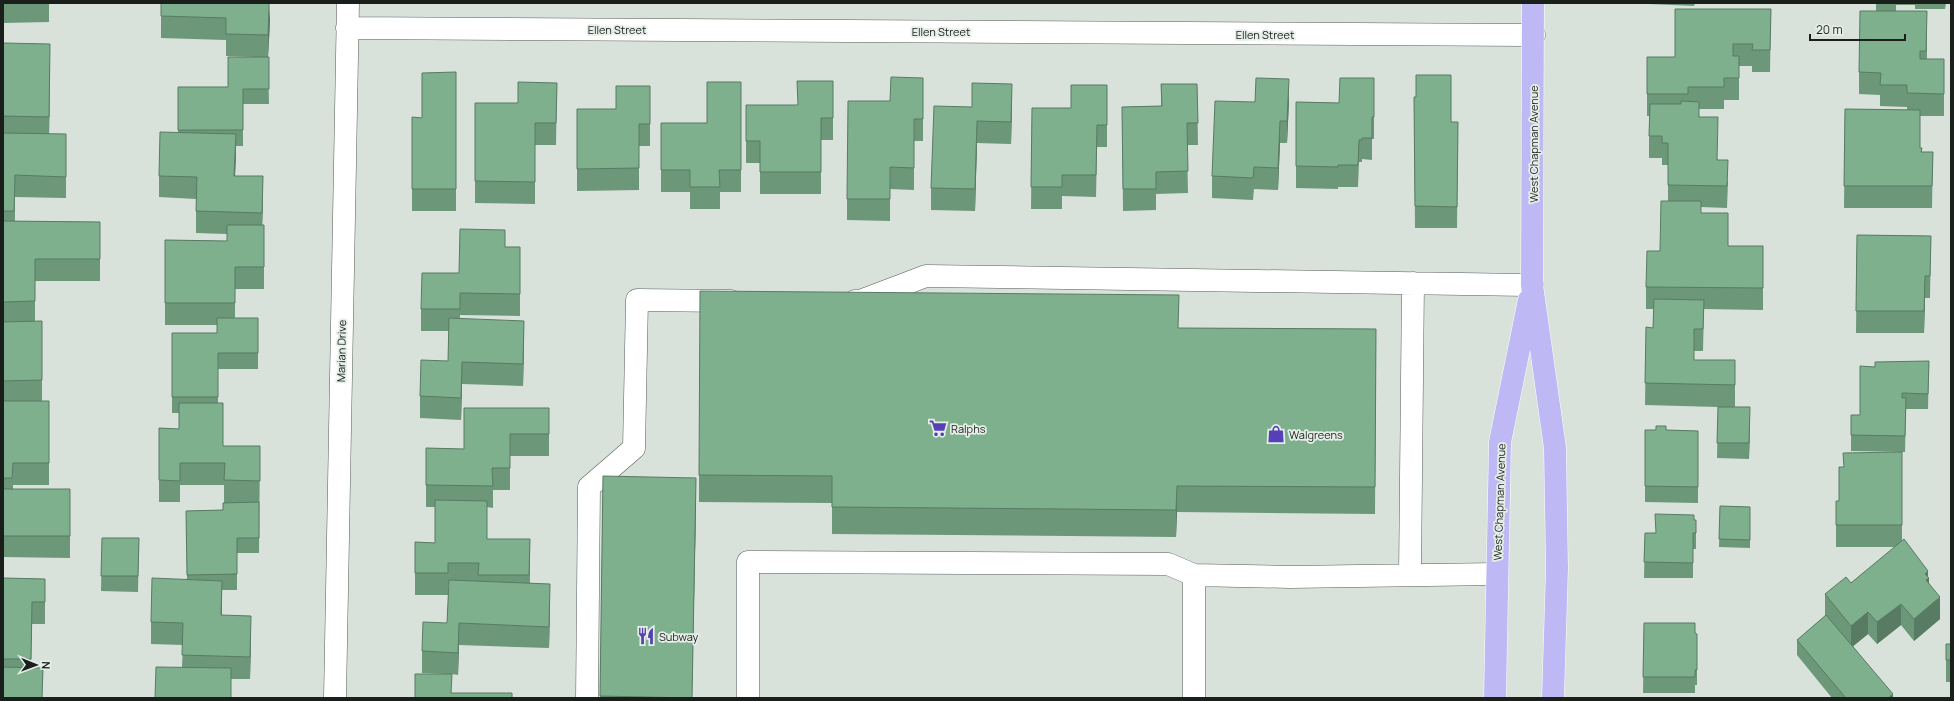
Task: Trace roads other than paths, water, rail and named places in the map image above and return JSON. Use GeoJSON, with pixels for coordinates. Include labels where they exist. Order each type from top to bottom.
{"type":"FeatureCollection","features":[{"type":"Feature","properties":{"kind":"main road","name":"West Chapman Avenue"},"geometry":{"type":"LineString","coordinates":[[1534,3],[1532,285],[1556,448],[1557,568],[1553,698]]}},
{"type":"Feature","properties":{"kind":"main road","name":"West Chapman Avenue"},"geometry":{"type":"LineString","coordinates":[[1496,698],[1496,574],[1500,442],[1532,285]]}},
{"type":"Feature","properties":{"kind":"street","name":"Marian Drive"},"geometry":{"type":"LineString","coordinates":[[335,698],[348,3]]}},
{"type":"Feature","properties":{"kind":"street","name":"Ellen Street"},"geometry":{"type":"LineString","coordinates":[[348,28],[1534,35]]}},
{"type":"Feature","properties":{"kind":"street"},"geometry":{"type":"LineString","coordinates":[[836,301],[860,301],[926,276],[1532,285]]}},
{"type":"Feature","properties":{"kind":"street"},"geometry":{"type":"LineString","coordinates":[[1410,574],[1413,283]]}},
{"type":"Feature","properties":{"kind":"street"},"geometry":{"type":"LineString","coordinates":[[587,698],[589,487],[634,448],[637,300],[749,301]]}},
{"type":"Feature","properties":{"kind":"street"},"geometry":{"type":"LineString","coordinates":[[748,698],[748,562],[1168,564],[1194,575],[1290,577],[1410,574],[1496,574]]}},
{"type":"Feature","properties":{"kind":"street"},"geometry":{"type":"LineString","coordinates":[[1194,575],[1194,698]]}},
{"type":"Feature","properties":{"kind":"place","name":"Ralphs"},"geometry":{"type":"Point","coordinates":[938,428]}},
{"type":"Feature","properties":{"kind":"place","name":"Walgreens"},"geometry":{"type":"Point","coordinates":[1276,434]}},
{"type":"Feature","properties":{"kind":"place","name":"Subway"},"geometry":{"type":"Point","coordinates":[646,636]}}]}
